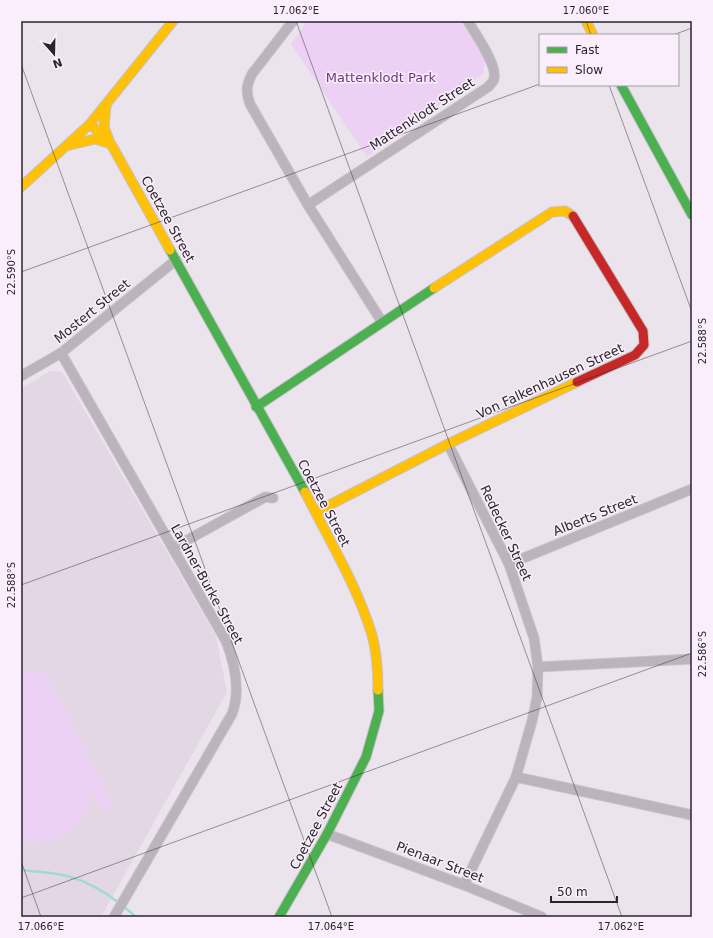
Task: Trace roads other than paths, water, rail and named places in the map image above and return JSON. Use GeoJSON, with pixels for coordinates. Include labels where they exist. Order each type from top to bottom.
{"type":"FeatureCollection","features":[{"type":"Feature","properties":{"kind":"street"},"geometry":{"type":"LineString","coordinates":[[21,187],[90,124],[173,21]]}},
{"type":"Feature","properties":{"kind":"street"},"geometry":{"type":"LineString","coordinates":[[293,21],[252,74],[246,84],[246,93],[250,104],[308,204],[382,322]]}},
{"type":"Feature","properties":{"kind":"street","name":"Mattenklodt Street"},"geometry":{"type":"LineString","coordinates":[[308,204],[493,82],[495,78],[494,67],[468,21]]}},
{"type":"Feature","properties":{"kind":"street"},"geometry":{"type":"LineString","coordinates":[[586,21],[592,34]]}},
{"type":"Feature","properties":{"kind":"street"},"geometry":{"type":"LineString","coordinates":[[622,86],[692,215]]}},
{"type":"Feature","properties":{"kind":"street"},"geometry":{"type":"LineString","coordinates":[[106,106],[104,127],[111,144]]}},
{"type":"Feature","properties":{"kind":"street","name":"Coetzee Street"},"geometry":{"type":"LineString","coordinates":[[90,124],[111,144],[256,407],[316,512],[351,583],[372,636],[379,711],[366,758],[327,834],[279,917]]}},
{"type":"Feature","properties":{"kind":"street"},"geometry":{"type":"LineString","coordinates":[[67,146],[86,139],[95,139],[111,144]]}},
{"type":"Feature","properties":{"kind":"street","name":"Von Falkenhausen Street"},"geometry":{"type":"LineString","coordinates":[[256,407],[382,322],[552,212],[562,209],[572,213],[579,223],[643,331],[644,345],[635,354],[448,444],[316,512]]}},
{"type":"Feature","properties":{"kind":"street","name":"Mostert Street"},"geometry":{"type":"LineString","coordinates":[[21,376],[61,353],[176,260]]}},
{"type":"Feature","properties":{"kind":"street","name":"Lardner-Burke Street"},"geometry":{"type":"LineString","coordinates":[[61,353],[226,641],[231,654],[236,680],[236,704],[230,718],[114,917]]}},
{"type":"Feature","properties":{"kind":"street","name":"Redecker Street"},"geometry":{"type":"LineString","coordinates":[[448,444],[508,564],[534,638],[538,667],[535,710],[516,777],[464,885]]}},
{"type":"Feature","properties":{"kind":"street","name":"Alberts Street"},"geometry":{"type":"LineString","coordinates":[[508,564],[692,489]]}},
{"type":"Feature","properties":{"kind":"street"},"geometry":{"type":"LineString","coordinates":[[173,548],[265,497],[273,498]]}},
{"type":"Feature","properties":{"kind":"street"},"geometry":{"type":"LineString","coordinates":[[538,667],[692,659]]}},
{"type":"Feature","properties":{"kind":"street"},"geometry":{"type":"LineString","coordinates":[[516,777],[692,815]]}},
{"type":"Feature","properties":{"kind":"street","name":"Pienaar Street"},"geometry":{"type":"LineString","coordinates":[[327,834],[464,885],[542,917]]}},
{"type":"Feature","properties":{"kind":"waterway"},"geometry":{"type":"LineString","coordinates":[[21,870],[56,874],[74,878],[107,894],[119,903]]}},
{"type":"Feature","properties":{"kind":"waterway"},"geometry":{"type":"LineString","coordinates":[[123,906],[136,917]]}},
{"type":"Feature","properties":{"kind":"park label","name":"Mattenklodt Park"},"geometry":{"type":"Point","coordinates":[381,77]}}]}
